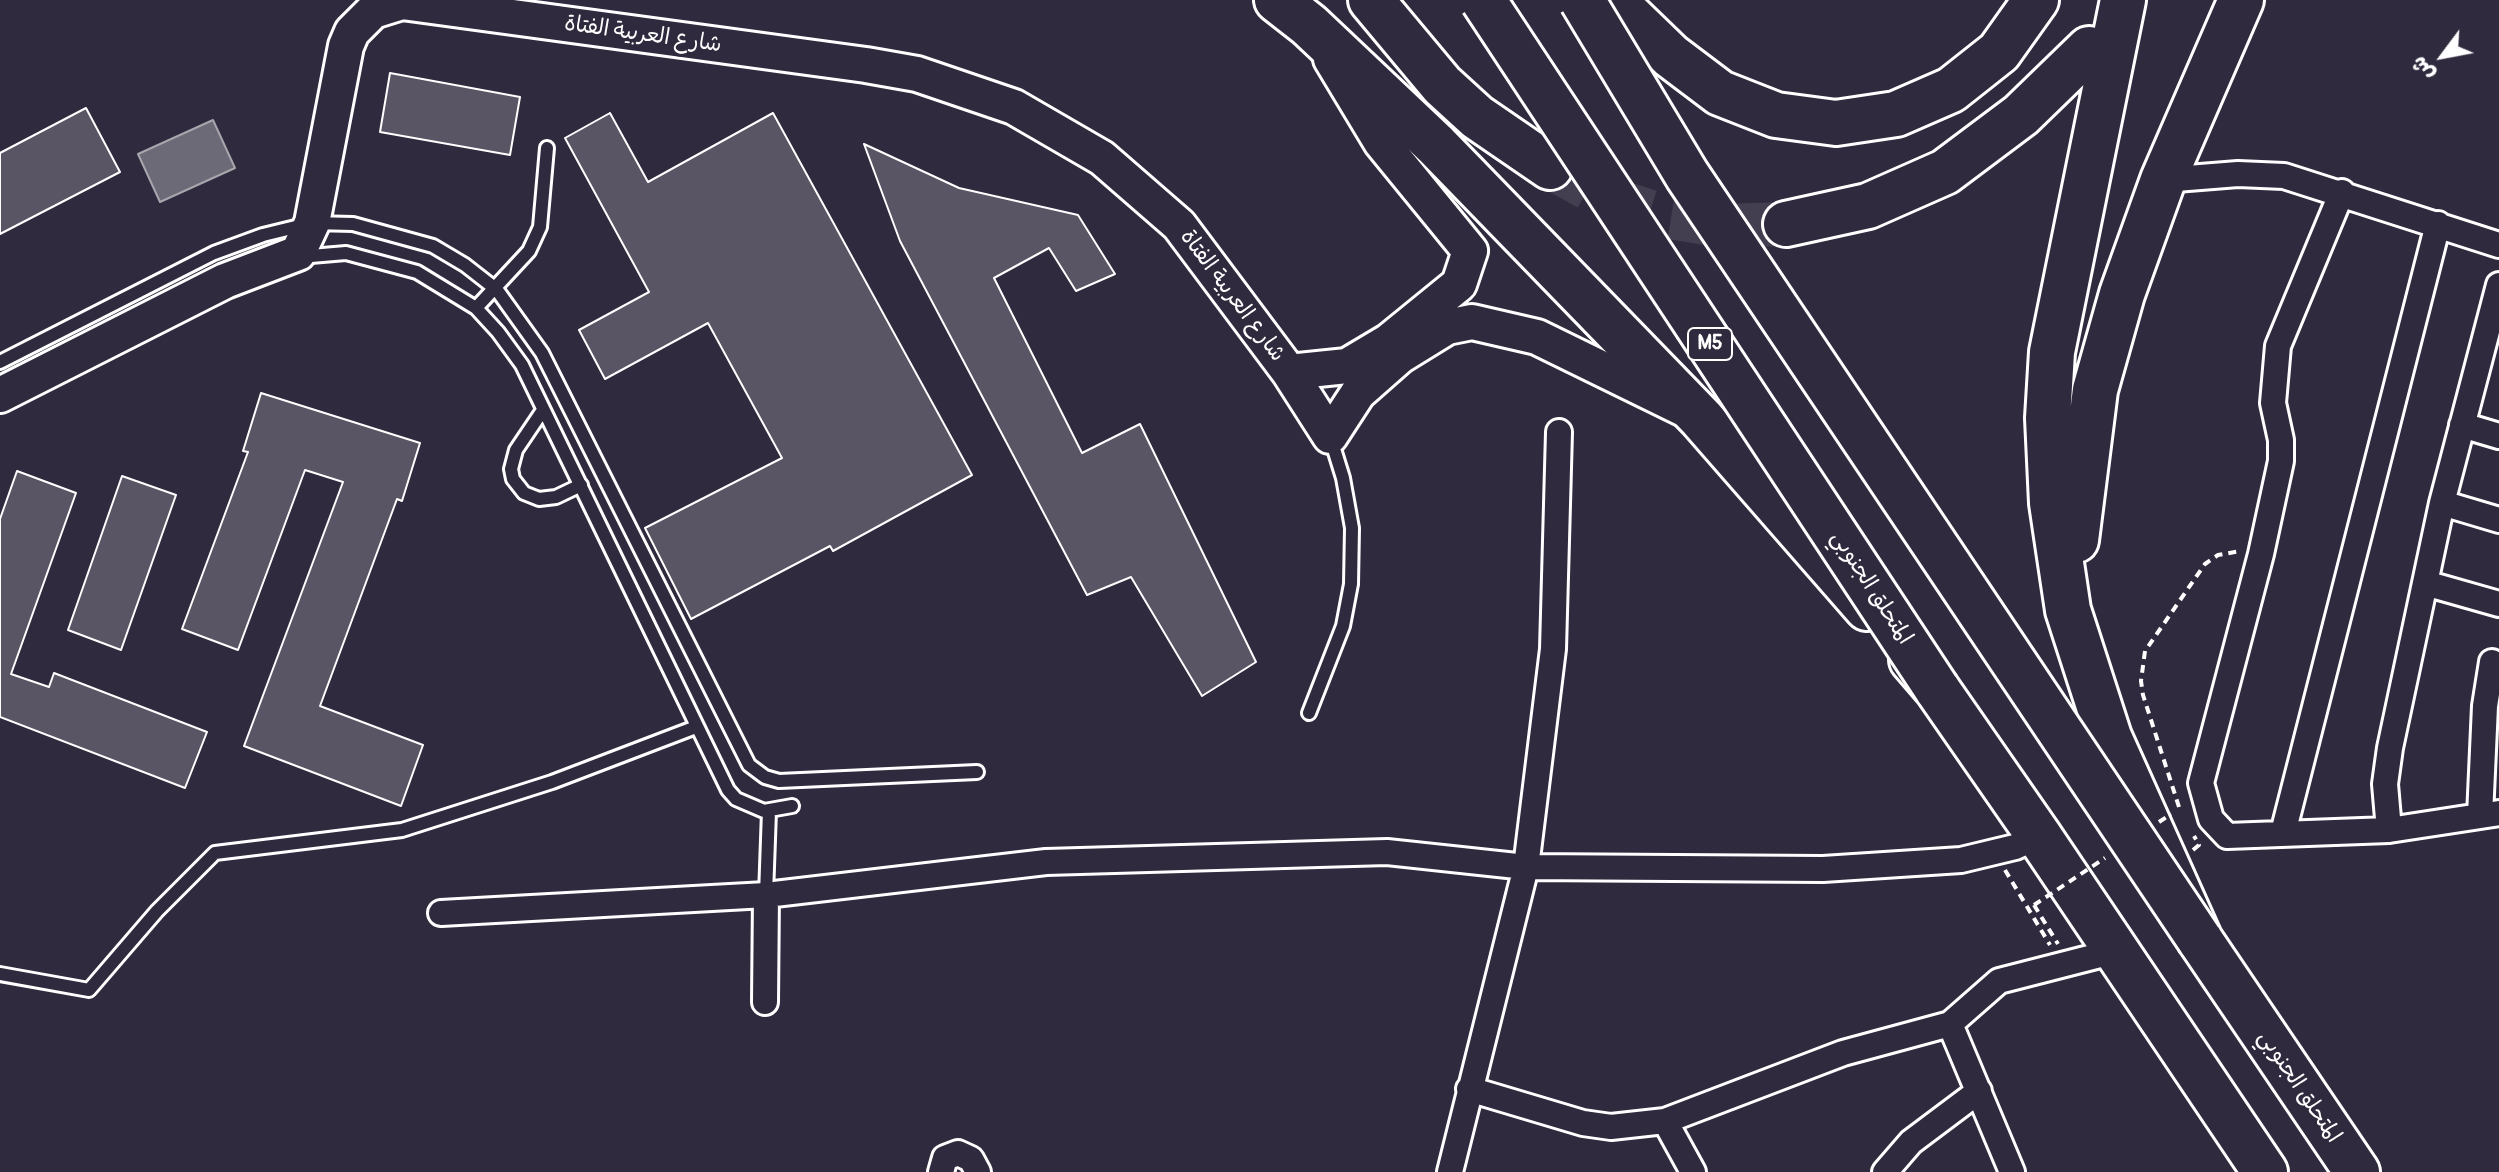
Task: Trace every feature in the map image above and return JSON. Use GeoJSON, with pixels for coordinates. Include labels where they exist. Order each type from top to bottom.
{"type":"FeatureCollection","features":[{"type":"Feature","properties":{"kind":"highway"},"geometry":{"type":"LineString","coordinates":[[1371,0],[1442,85],[1477,117],[1550,167]]}},
{"type":"Feature","properties":{"kind":"highway"},"geometry":{"type":"LineString","coordinates":[[1403,0],[1477,117]]}},
{"type":"Feature","properties":{"kind":"highway","name":"المتحلق الجنوبي"},"geometry":{"type":"LineString","coordinates":[[1483,0],[1937,689],[2265,1172]]}},
{"type":"Feature","properties":{"kind":"highway","name":"المتحلق الجنوبي"},"geometry":{"type":"LineString","coordinates":[[1582,0],[1695,188],[2357,1172]]}},
{"type":"Feature","properties":{"kind":"highway"},"geometry":{"type":"LineString","coordinates":[[1613,0],[1671,56],[1720,93],[1776,115],[1836,123],[1896,114],[1951,90],[1999,52],[2036,0]]}},
{"type":"Feature","properties":{"kind":"highway"},"geometry":{"type":"LineString","coordinates":[[2123,0],[2052,352],[2048,418],[2052,503],[2068,610],[2109,737],[2200,940]]}},
{"type":"Feature","properties":{"kind":"highway"},"geometry":{"type":"LineString","coordinates":[[2068,610],[2095,390],[2122,294],[2163,180],[2241,0]]}},
{"type":"Feature","properties":{"kind":"highway"},"geometry":{"type":"LineString","coordinates":[[1293,12],[1436,145],[1701,418],[1937,689]]}},
{"type":"Feature","properties":{"kind":"highway"},"geometry":{"type":"LineString","coordinates":[[1786,224],[1868,206],[1945,172],[2021,115],[2089,49]]}},
{"type":"Feature","properties":{"kind":"street","name":"شارع العربية الفتاة"},"geometry":{"type":"LineString","coordinates":[[288,258],[298,253],[306,242],[312,223],[346,46],[361,20],[387,4],[402,2],[866,65],[917,74],[990,98],[1059,130],[1102,158],[1179,225],[1289,372],[1330,436],[1358,393],[1395,348],[1451,293],[1464,275],[1470,251],[1381,142],[1293,12]]}},
{"type":"Feature","properties":{"kind":"street"},"geometry":{"type":"LineString","coordinates":[[2163,180],[2238,174],[2284,176],[2342,192],[2499,245]]}},
{"type":"Feature","properties":{"kind":"street"},"geometry":{"type":"LineString","coordinates":[[2342,192],[2278,346],[2273,403],[2281,440],[2281,461],[2261,554],[2201,783],[2211,819],[2227,836],[2389,830],[2490,814],[2485,706],[2492,662]]}},
{"type":"Feature","properties":{"kind":"street"},"geometry":{"type":"LineString","coordinates":[[2283,833],[2438,224]]}},
{"type":"Feature","properties":{"kind":"street"},"geometry":{"type":"LineString","coordinates":[[0,395],[225,281],[288,258]]}},
{"type":"Feature","properties":{"kind":"street"},"geometry":{"type":"LineString","coordinates":[[2389,830],[2387,766],[2442,503],[2499,285]]}},
{"type":"Feature","properties":{"kind":"street","name":"شارع العربية الفتاة"},"geometry":{"type":"LineString","coordinates":[[1289,372],[1347,366],[1447,327],[1472,322],[1506,327],[1567,350],[1701,418]]}},
{"type":"Feature","properties":{"kind":"street"},"geometry":{"type":"LineString","coordinates":[[2462,425],[2499,436]]}},
{"type":"Feature","properties":{"kind":"street"},"geometry":{"type":"LineString","coordinates":[[1450,1172],[1526,867],[1553,649],[1559,432]]}},
{"type":"Feature","properties":{"kind":"street"},"geometry":{"type":"LineString","coordinates":[[2442,503],[2499,520]]}},
{"type":"Feature","properties":{"kind":"street"},"geometry":{"type":"LineString","coordinates":[[2425,583],[2499,604]]}},
{"type":"Feature","properties":{"kind":"street"},"geometry":{"type":"LineString","coordinates":[[441,913],[766,895],[1046,862],[1387,852],[1526,867],[1823,869],[1961,860],[1995,853],[2039,836]]}},
{"type":"Feature","properties":{"kind":"street"},"geometry":{"type":"LineString","coordinates":[[765,1002],[766,895]]}},
{"type":"Feature","properties":{"kind":"street"},"geometry":{"type":"LineString","coordinates":[[1469,1089],[1583,1123],[1611,1127],[1665,1121],[1843,1053],[1950,1024],[1999,981],[2116,951]]}},
{"type":"Feature","properties":{"kind":"street"},"geometry":{"type":"LineString","coordinates":[[1950,1024],[2012,1172]]}},
{"type":"Feature","properties":{"kind":"street"},"geometry":{"type":"LineString","coordinates":[[1885,1172],[1911,1142],[1979,1091]]}},
{"type":"Feature","properties":{"kind":"street"},"geometry":{"type":"LineString","coordinates":[[1665,1121],[1693,1172]]}},
{"type":"Feature","properties":{"kind":"street"},"geometry":{"type":"LineString","coordinates":[[941,1172],[945,1158],[958,1153],[971,1159],[978,1172]]}},
{"type":"Feature","properties":{"kind":"lane"},"geometry":{"type":"LineString","coordinates":[[476,308],[497,290],[529,251],[540,227],[547,148]]}},
{"type":"Feature","properties":{"kind":"lane"},"geometry":{"type":"LineString","coordinates":[[0,362],[214,253],[263,235],[312,223],[353,224],[409,238],[465,265],[497,290],[542,353],[749,765],[765,777],[779,781],[977,772]]}},
{"type":"Feature","properties":{"kind":"lane"},"geometry":{"type":"LineString","coordinates":[[288,258],[346,253],[379,259],[417,272],[476,308],[522,365],[696,727],[732,795],[760,810],[792,806]]}},
{"type":"Feature","properties":{"kind":"lane"},"geometry":{"type":"LineString","coordinates":[[543,410],[516,450],[511,469],[513,479],[524,493],[539,499],[556,497],[581,485]]}},
{"type":"Feature","properties":{"kind":"lane"},"geometry":{"type":"LineString","coordinates":[[1309,713],[1343,626],[1351,584],[1350,515],[1330,436]]}},
{"type":"Feature","properties":{"kind":"lane"},"geometry":{"type":"LineString","coordinates":[[589,502],[612,490]]}},
{"type":"Feature","properties":{"kind":"lane"},"geometry":{"type":"LineString","coordinates":[[0,974],[89,990],[157,911],[215,853],[402,830],[552,782],[696,727]]}},
{"type":"Feature","properties":{"kind":"lane"},"geometry":{"type":"LineString","coordinates":[[766,895],[769,811]]}},
{"type":"Feature","properties":{"kind":"path"},"geometry":{"type":"LineString","coordinates":[[2181,815],[2143,695],[2141,681],[2145,651],[2205,564],[2230,551],[2261,554]]}},
{"type":"Feature","properties":{"kind":"path"},"geometry":{"type":"LineString","coordinates":[[2149,829],[2171,814]]}},
{"type":"Feature","properties":{"kind":"path"},"geometry":{"type":"LineString","coordinates":[[1995,853],[2054,951],[2060,946],[2034,905],[2116,851]]}},
{"type":"Feature","properties":{"kind":"shaded area"},"geometry":{"type":"Polygon","coordinates":[[[213,120],[235,168],[160,202],[138,154],[213,120]]]}},
{"type":"Feature","properties":{"kind":"building"},"geometry":{"type":"Polygon","coordinates":[[[390,73],[520,97],[510,155],[380,132],[390,73]]]}},
{"type":"Feature","properties":{"kind":"building"},"geometry":{"type":"Polygon","coordinates":[[[86,108],[120,172],[0,234],[0,153],[86,108]]]}},
{"type":"Feature","properties":{"kind":"building"},"geometry":{"type":"Polygon","coordinates":[[[610,113],[648,182],[773,113],[972,475],[833,551],[830,546],[691,619],[645,528],[782,458],[708,323],[605,379],[579,330],[649,292],[565,138],[610,113]]]}},
{"type":"Feature","properties":{"kind":"building"},"geometry":{"type":"Polygon","coordinates":[[[864,144],[959,188],[1078,215],[1115,274],[1076,291],[1049,248],[994,278],[1082,453],[1140,424],[1256,662],[1202,696],[1131,577],[1087,595],[900,241],[864,144]]]}},
{"type":"Feature","properties":{"kind":"building"},"geometry":{"type":"Polygon","coordinates":[[[261,393],[420,443],[402,501],[397,499],[320,706],[423,745],[401,806],[244,746],[343,482],[305,470],[238,650],[182,629],[248,452],[243,451],[261,393]]]}},
{"type":"Feature","properties":{"kind":"building"},"geometry":{"type":"Polygon","coordinates":[[[17,471],[76,493],[11,674],[49,687],[54,673],[207,732],[185,788],[0,717],[0,519],[17,471]]]}},
{"type":"Feature","properties":{"kind":"building"},"geometry":{"type":"Polygon","coordinates":[[[122,476],[176,495],[121,650],[68,630],[122,476]]]}},
{"type":"Feature","properties":{"kind":"tunnel"},"geometry":{"type":"LineString","coordinates":[[1550,167],[1604,197],[1663,216],[1724,226],[1786,224]]}}]}
